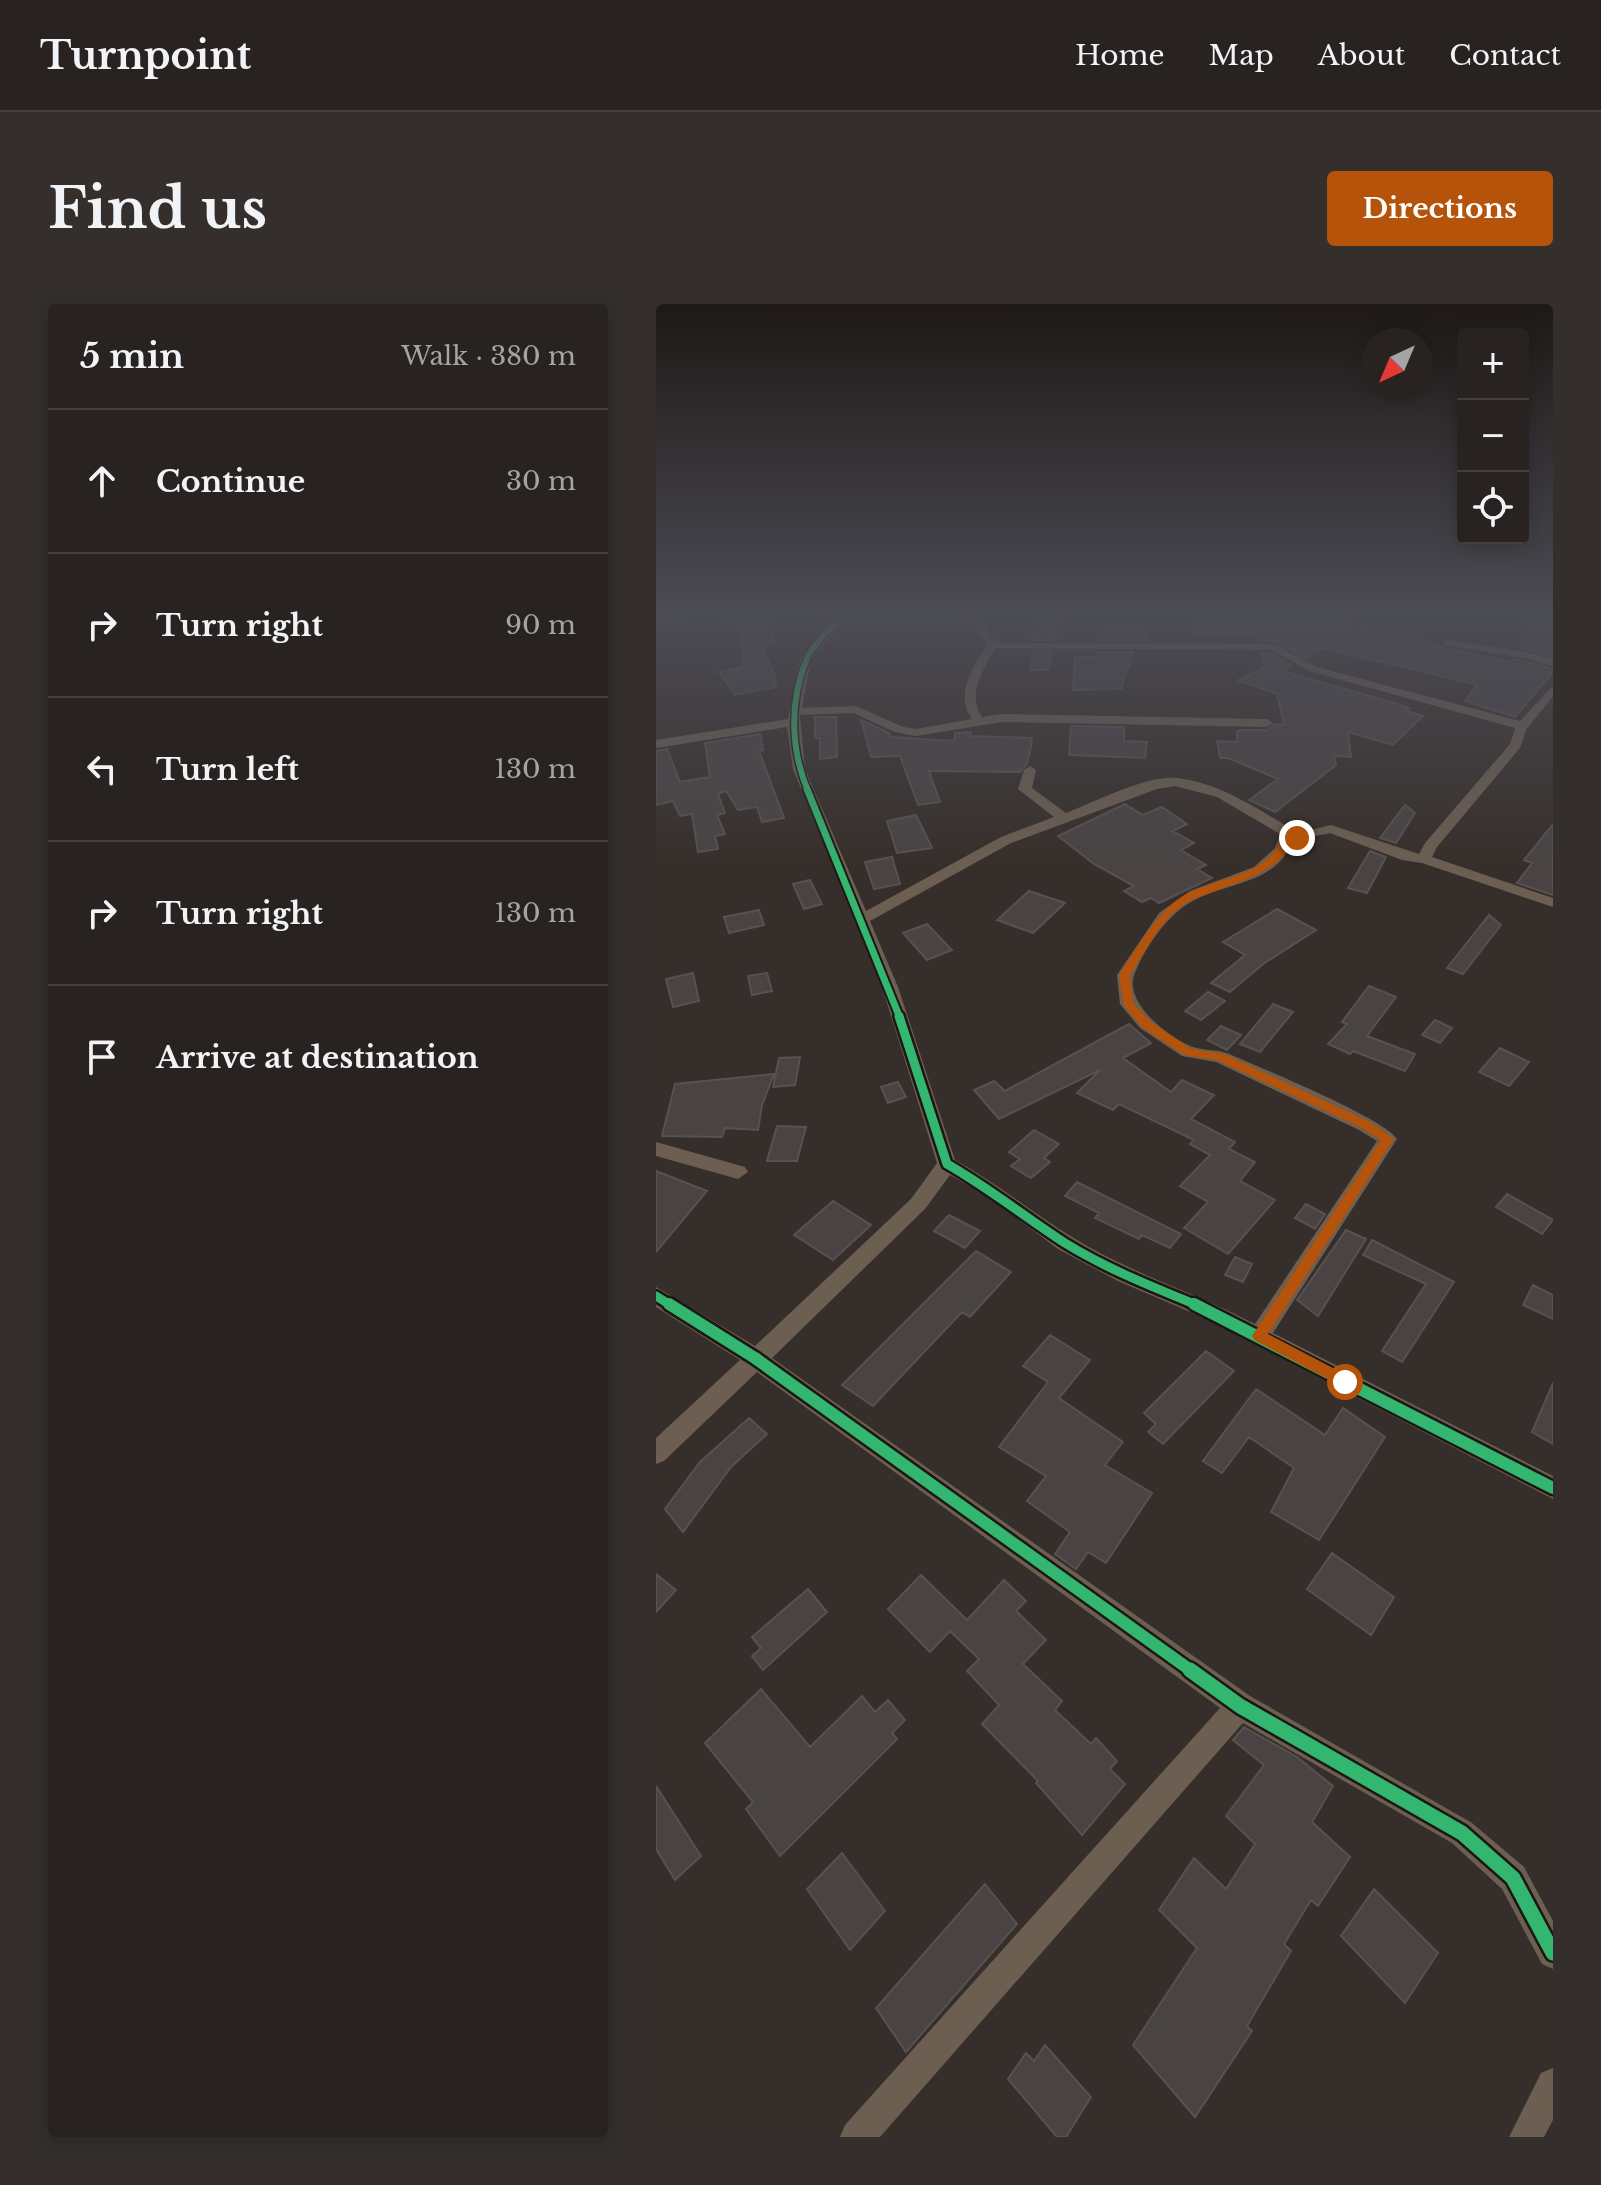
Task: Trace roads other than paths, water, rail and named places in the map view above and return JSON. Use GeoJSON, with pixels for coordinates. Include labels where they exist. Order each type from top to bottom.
{"type":"FeatureCollection","features":[{"type":"Feature","properties":{"kind":"street"},"geometry":{"type":"LineString","coordinates":[[798,698],[794,717],[799,769],[890,987],[947,1164],[991,1189],[1065,1243],[1125,1275],[1210,1311],[1553,1488]]}},
{"type":"Feature","properties":{"kind":"street"},"geometry":{"type":"LineString","coordinates":[[968,698],[970,712],[978,719]]}},
{"type":"Feature","properties":{"kind":"street"},"geometry":{"type":"LineString","coordinates":[[1418,698],[1523,726]]}},
{"type":"Feature","properties":{"kind":"street"},"geometry":{"type":"LineString","coordinates":[[1424,859],[1430,846],[1516,745],[1523,726],[1546,698]]}},
{"type":"Feature","properties":{"kind":"street"},"geometry":{"type":"LineString","coordinates":[[656,744],[844,708],[882,719],[901,731],[943,732],[978,719],[1092,718],[1267,723]]}},
{"type":"Feature","properties":{"kind":"street"},"geometry":{"type":"LineString","coordinates":[[1030,770],[1025,789],[1062,817]]}},
{"type":"Feature","properties":{"kind":"street"},"geometry":{"type":"LineString","coordinates":[[862,919],[1006,840],[1154,785],[1175,782],[1222,794],[1297,838],[1331,829],[1407,857],[1424,859],[1553,903]]}},
{"type":"Feature","properties":{"kind":"street"},"geometry":{"type":"LineString","coordinates":[[1259,1336],[1388,1139],[1366,1125],[1220,1057],[1188,1052],[1146,1024],[1128,1004],[1125,975],[1164,918],[1183,901],[1252,873],[1276,858],[1286,847],[1287,834]]}},
{"type":"Feature","properties":{"kind":"street"},"geometry":{"type":"LineString","coordinates":[[656,1149],[738,1172]]}},
{"type":"Feature","properties":{"kind":"street"},"geometry":{"type":"LineString","coordinates":[[656,1453],[918,1204],[947,1164]]}},
{"type":"Feature","properties":{"kind":"street"},"geometry":{"type":"LineString","coordinates":[[656,1296],[755,1358],[1240,1706],[1462,1833],[1513,1878],[1553,1953]]}},
{"type":"Feature","properties":{"kind":"street"},"geometry":{"type":"LineString","coordinates":[[857,2137],[1240,1706]]}},
{"type":"Feature","properties":{"kind":"street"},"geometry":{"type":"LineString","coordinates":[[1526,2137],[1553,2085]]}}]}
